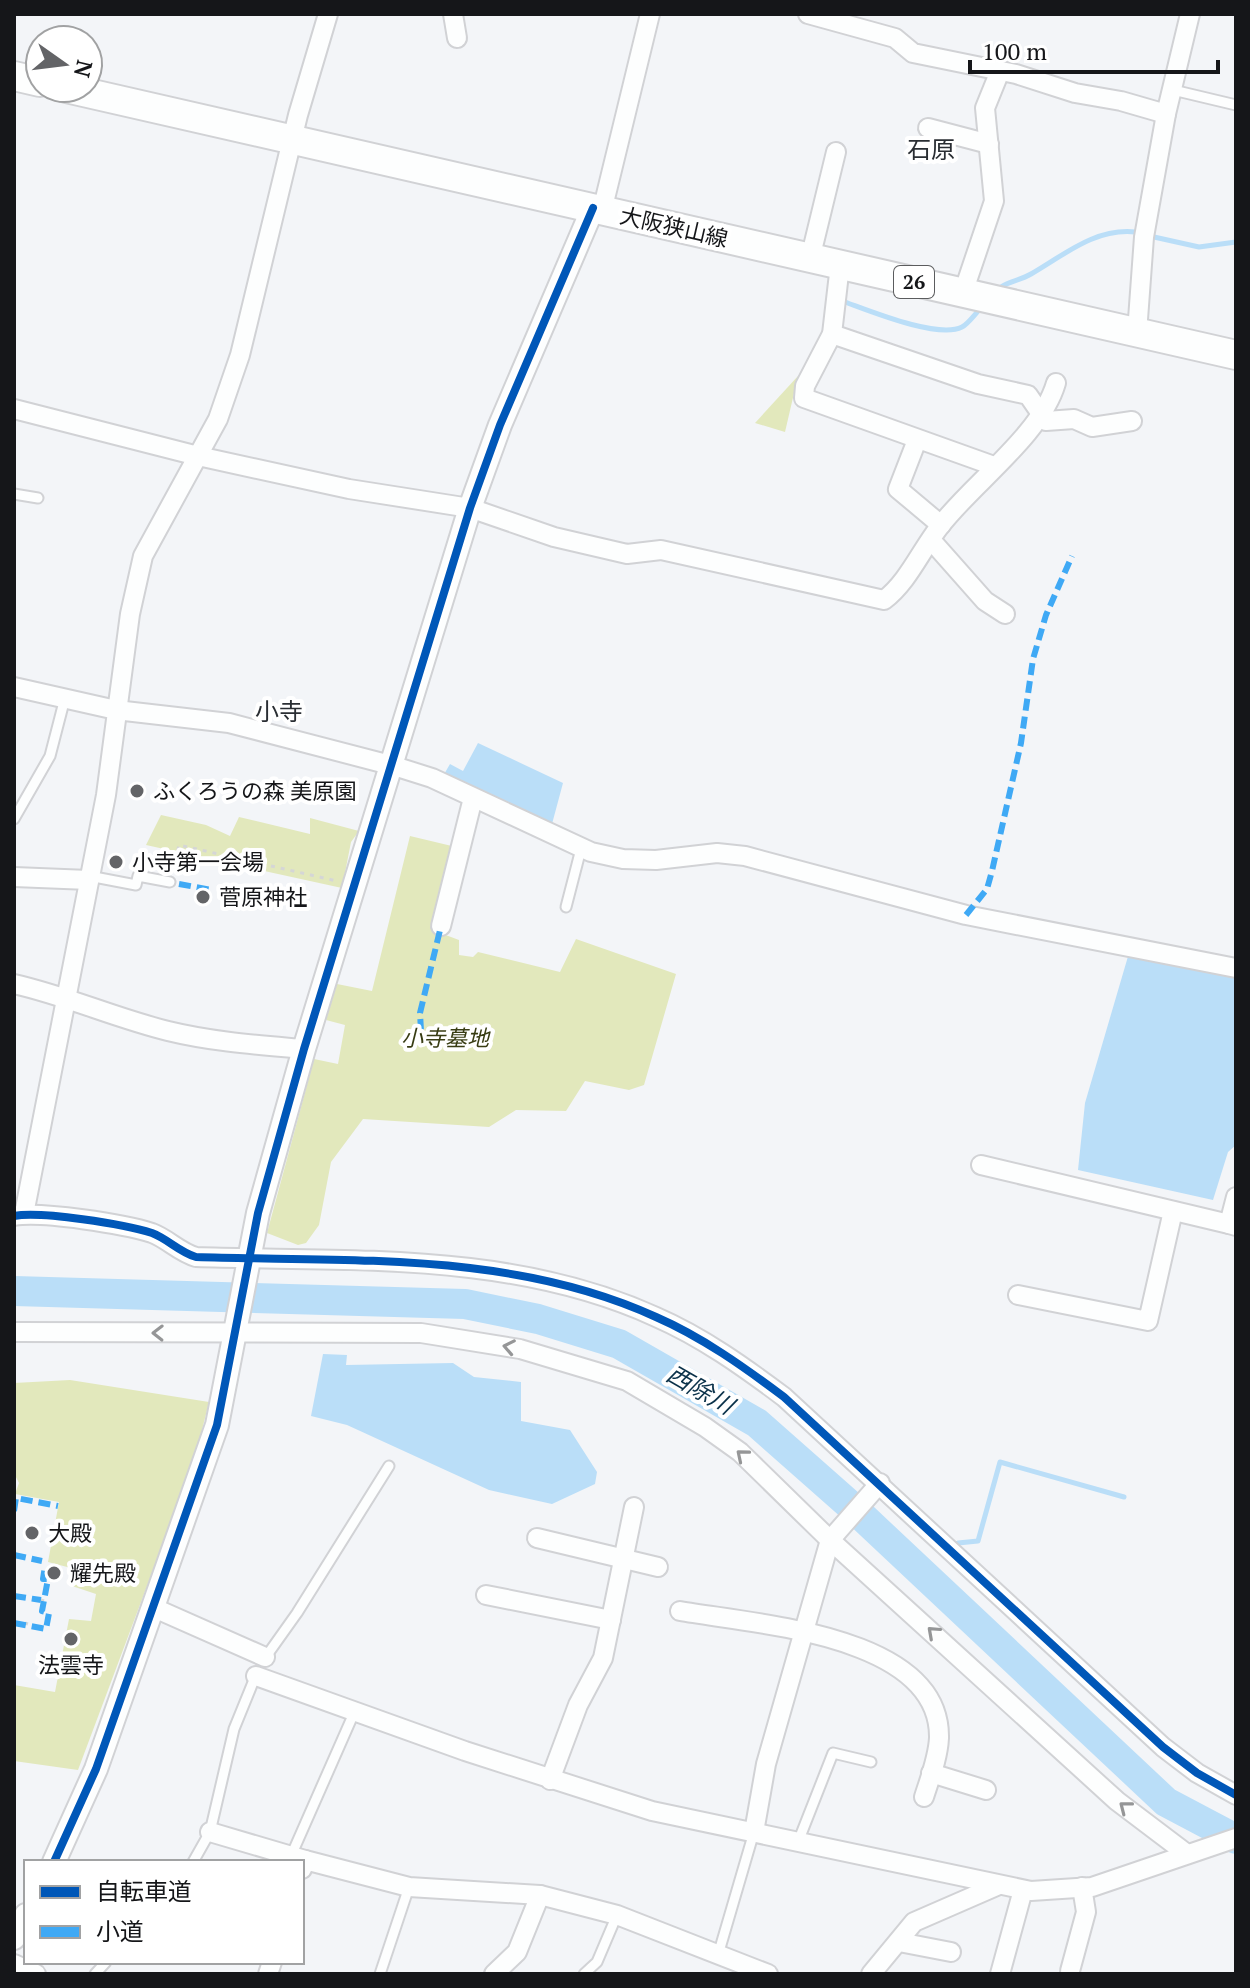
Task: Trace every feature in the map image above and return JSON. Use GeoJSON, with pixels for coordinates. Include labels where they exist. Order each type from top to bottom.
{"type":"FeatureCollection","features":[{"type":"Feature","properties":{"kind":"main road","name":"大阪狭山線"},"geometry":{"type":"LineString","coordinates":[[104,97],[1236,355]]}},
{"type":"Feature","properties":{"kind":"street"},"geometry":{"type":"LineString","coordinates":[[328,14],[240,355],[218,419],[143,556],[130,614],[106,795],[19,1215],[97,1221],[155,1234],[179,1252],[248,1266],[427,1262],[473,1268],[571,1289],[655,1316],[744,1368],[784,1397],[876,1487],[1163,1747],[1197,1773],[1236,1795]]}},
{"type":"Feature","properties":{"kind":"street"},"geometry":{"type":"LineString","coordinates":[[453,14],[457,38]]}},
{"type":"Feature","properties":{"kind":"street"},"geometry":{"type":"LineString","coordinates":[[55,1860],[96,1769],[217,1425],[258,1213],[304,1049],[394,766],[470,508],[500,425],[598,210],[650,14]]}},
{"type":"Feature","properties":{"kind":"street"},"geometry":{"type":"LineString","coordinates":[[808,14],[895,38],[913,53],[1000,71],[1075,93],[1121,101],[1166,114]]}},
{"type":"Feature","properties":{"kind":"street"},"geometry":{"type":"LineString","coordinates":[[1137,333],[1144,237],[1166,114],[1190,14]]}},
{"type":"Feature","properties":{"kind":"street"},"geometry":{"type":"LineString","coordinates":[[963,293],[994,201],[985,108],[1000,71]]}},
{"type":"Feature","properties":{"kind":"street"},"geometry":{"type":"LineString","coordinates":[[928,128],[989,144]]}},
{"type":"Feature","properties":{"kind":"street"},"geometry":{"type":"LineString","coordinates":[[810,259],[836,152]]}},
{"type":"Feature","properties":{"kind":"street"},"geometry":{"type":"LineString","coordinates":[[840,265],[832,334],[805,386],[804,398],[994,466]]}},
{"type":"Feature","properties":{"kind":"street"},"geometry":{"type":"LineString","coordinates":[[832,334],[978,384],[1028,395],[1046,421],[1074,419],[1092,427],[1132,421]]}},
{"type":"Feature","properties":{"kind":"street"},"geometry":{"type":"LineString","coordinates":[[14,409],[198,456],[349,489],[470,508],[554,537],[627,554],[661,550],[884,600],[895,591],[936,532],[1041,415],[1056,383]]}},
{"type":"Feature","properties":{"kind":"street"},"geometry":{"type":"LineString","coordinates":[[917,440],[898,489],[936,532],[985,601],[1005,614]]}},
{"type":"Feature","properties":{"kind":"street"},"geometry":{"type":"LineString","coordinates":[[14,687],[116,710],[229,723],[394,766],[432,778],[581,849],[623,859],[656,860],[717,853],[745,856],[966,915],[1236,968]]}},
{"type":"Feature","properties":{"kind":"street"},"geometry":{"type":"LineString","coordinates":[[441,926],[473,798]]}},
{"type":"Feature","properties":{"kind":"street"},"geometry":{"type":"LineString","coordinates":[[14,877],[89,878]]}},
{"type":"Feature","properties":{"kind":"street"},"geometry":{"type":"LineString","coordinates":[[14,984],[66,995],[109,1014],[170,1032],[240,1044],[304,1049]]}},
{"type":"Feature","properties":{"kind":"street"},"geometry":{"type":"LineString","coordinates":[[981,1165],[1232,1225],[1236,1197]]}},
{"type":"Feature","properties":{"kind":"street"},"geometry":{"type":"LineString","coordinates":[[1018,1295],[1148,1321],[1173,1211]]}},
{"type":"Feature","properties":{"kind":"street"},"geometry":{"type":"LineString","coordinates":[[14,1332],[237,1329],[421,1333],[520,1349],[627,1381],[740,1452],[1117,1801],[1190,1853]]}},
{"type":"Feature","properties":{"kind":"street"},"geometry":{"type":"LineString","coordinates":[[754,1832],[766,1764],[833,1536],[876,1487]]}},
{"type":"Feature","properties":{"kind":"street"},"geometry":{"type":"LineString","coordinates":[[550,1780],[578,1705],[603,1658],[634,1507]]}},
{"type":"Feature","properties":{"kind":"street"},"geometry":{"type":"LineString","coordinates":[[537,1538],[658,1567]]}},
{"type":"Feature","properties":{"kind":"street"},"geometry":{"type":"LineString","coordinates":[[486,1595],[611,1620]]}},
{"type":"Feature","properties":{"kind":"street"},"geometry":{"type":"LineString","coordinates":[[152,1607],[265,1657]]}},
{"type":"Feature","properties":{"kind":"street"},"geometry":{"type":"LineString","coordinates":[[680,1611],[850,1642],[873,1651],[911,1681],[930,1703],[939,1736],[924,1797]]}},
{"type":"Feature","properties":{"kind":"street"},"geometry":{"type":"LineString","coordinates":[[256,1676],[550,1780],[652,1811],[1023,1890],[1082,1887],[1236,1838]]}},
{"type":"Feature","properties":{"kind":"street"},"geometry":{"type":"LineString","coordinates":[[931,1773],[986,1790]]}},
{"type":"Feature","properties":{"kind":"street"},"geometry":{"type":"LineString","coordinates":[[210,1832],[293,1860]]}},
{"type":"Feature","properties":{"kind":"street"},"geometry":{"type":"LineString","coordinates":[[304,1863],[409,1887],[540,1895],[617,1915],[768,1974]]}},
{"type":"Feature","properties":{"kind":"street"},"geometry":{"type":"LineString","coordinates":[[871,1974],[914,1922],[976,1898],[999,1885]]}},
{"type":"Feature","properties":{"kind":"street"},"geometry":{"type":"LineString","coordinates":[[1070,1971],[1086,1912],[1082,1887]]}},
{"type":"Feature","properties":{"kind":"street"},"geometry":{"type":"LineString","coordinates":[[1000,1974],[1023,1890]]}},
{"type":"Feature","properties":{"kind":"street"},"geometry":{"type":"LineString","coordinates":[[494,1974],[517,1952],[540,1895]]}},
{"type":"Feature","properties":{"kind":"street"},"geometry":{"type":"LineString","coordinates":[[14,1938],[24,1919]]}},
{"type":"Feature","properties":{"kind":"street"},"geometry":{"type":"LineString","coordinates":[[899,1942],[951,1952]]}},
{"type":"Feature","properties":{"kind":"street"},"geometry":{"type":"LineString","coordinates":[[14,1964],[36,1974]]}},
{"type":"Feature","properties":{"kind":"lane"},"geometry":{"type":"LineString","coordinates":[[1173,90],[1236,105]]}},
{"type":"Feature","properties":{"kind":"lane"},"geometry":{"type":"LineString","coordinates":[[14,494],[38,498]]}},
{"type":"Feature","properties":{"kind":"lane"},"geometry":{"type":"LineString","coordinates":[[14,819],[50,756],[65,698]]}},
{"type":"Feature","properties":{"kind":"lane"},"geometry":{"type":"LineString","coordinates":[[566,907],[581,849]]}},
{"type":"Feature","properties":{"kind":"lane"},"geometry":{"type":"LineString","coordinates":[[89,878],[136,885],[138,876],[170,882]]}},
{"type":"Feature","properties":{"kind":"lane"},"geometry":{"type":"LineString","coordinates":[[194,1860],[210,1832],[234,1729],[265,1657],[297,1613],[389,1466]]}},
{"type":"Feature","properties":{"kind":"lane"},"geometry":{"type":"LineString","coordinates":[[300,1860],[354,1713]]}},
{"type":"Feature","properties":{"kind":"lane"},"geometry":{"type":"LineString","coordinates":[[798,1842],[833,1753],[871,1762]]}},
{"type":"Feature","properties":{"kind":"lane"},"geometry":{"type":"LineString","coordinates":[[718,1956],[754,1832]]}},
{"type":"Feature","properties":{"kind":"lane"},"geometry":{"type":"LineString","coordinates":[[380,1973],[409,1887]]}},
{"type":"Feature","properties":{"kind":"lane"},"geometry":{"type":"LineString","coordinates":[[584,1974],[597,1962],[617,1915]]}},
{"type":"Feature","properties":{"kind":"path"},"geometry":{"type":"LineString","coordinates":[[170,882],[179,845],[345,883]]}},
{"type":"Feature","properties":{"kind":"green space"},"geometry":{"type":"Polygon","coordinates":[[[798,376],[785,432],[755,423],[798,376]]]}},
{"type":"Feature","properties":{"kind":"green space"},"geometry":{"type":"Polygon","coordinates":[[[161,815],[206,825],[230,836],[239,817],[310,834],[310,818],[359,831],[351,842],[342,888],[146,845],[161,815]]]}},
{"type":"Feature","properties":{"kind":"green space","name":"小寺墓地"},"geometry":{"type":"Polygon","coordinates":[[[410,836],[456,847],[435,931],[459,940],[459,955],[473,957],[478,952],[560,972],[576,939],[676,974],[644,1085],[629,1090],[585,1081],[566,1111],[516,1110],[489,1127],[363,1119],[331,1162],[319,1225],[306,1243],[298,1245],[267,1233],[314,1059],[338,1064],[345,1025],[326,1020],[337,984],[372,991],[410,836]]]}},
{"type":"Feature","properties":{"kind":"green space","name":"法雲寺"},"geometry":{"type":"Polygon","coordinates":[[[70,1380],[209,1402],[195,1458],[78,1770],[14,1761],[14,1685],[55,1692],[69,1619],[91,1621],[96,1594],[69,1585],[71,1568],[48,1562],[59,1502],[15,1494],[19,1483],[14,1473],[14,1383],[70,1380]]]}},
{"type":"Feature","properties":{"kind":"water"},"geometry":{"type":"Polygon","coordinates":[[[478,743],[563,783],[552,824],[443,776],[450,764],[463,771],[478,743]]]}},
{"type":"Feature","properties":{"kind":"water"},"geometry":{"type":"Polygon","coordinates":[[[1129,953],[1236,976],[1236,1145],[1228,1152],[1213,1200],[1078,1170],[1085,1103],[1129,953]]]}},
{"type":"Feature","properties":{"kind":"water"},"geometry":{"type":"Polygon","coordinates":[[[323,1354],[347,1355],[346,1365],[453,1363],[474,1377],[521,1382],[521,1421],[570,1430],[597,1472],[595,1484],[552,1504],[489,1490],[347,1425],[311,1416],[323,1354]]]}},
{"type":"Feature","properties":{"kind":"waterway"},"geometry":{"type":"LineString","coordinates":[[1001,287],[1093,239],[1107,234],[1135,232]]}},
{"type":"Feature","properties":{"kind":"waterway"},"geometry":{"type":"LineString","coordinates":[[1154,237],[1199,247],[1236,242]]}},
{"type":"Feature","properties":{"kind":"waterway"},"geometry":{"type":"LineString","coordinates":[[845,302],[921,327],[951,330],[962,327],[980,309]]}},
{"type":"Feature","properties":{"kind":"waterway","name":"西除川"},"geometry":{"type":"LineString","coordinates":[[14,1291],[465,1304],[538,1319],[619,1344],[757,1423],[851,1506],[1166,1802],[1236,1839]]}},
{"type":"Feature","properties":{"kind":"waterway"},"geometry":{"type":"LineString","coordinates":[[958,1543],[978,1541],[1000,1462],[1124,1497]]}},
{"type":"Feature","properties":{"kind":"marked path"},"geometry":{"type":"LineString","coordinates":[[966,915],[987,889],[1021,743],[1033,659],[1046,615],[1072,556]]}},
{"type":"Feature","properties":{"kind":"marked path"},"geometry":{"type":"LineString","coordinates":[[179,884],[212,890]]}},
{"type":"Feature","properties":{"kind":"marked path"},"geometry":{"type":"LineString","coordinates":[[421,1031],[420,1013],[441,926]]}},
{"type":"Feature","properties":{"kind":"marked path"},"geometry":{"type":"LineString","coordinates":[[14,1511],[16,1498],[58,1506]]}},
{"type":"Feature","properties":{"kind":"marked path"},"geometry":{"type":"LineString","coordinates":[[14,1555],[42,1561]]}},
{"type":"Feature","properties":{"kind":"marked path"},"geometry":{"type":"LineString","coordinates":[[14,1623],[46,1629],[49,1613],[42,1611],[48,1579],[43,1579],[45,1566]]}},
{"type":"Feature","properties":{"kind":"marked path"},"geometry":{"type":"LineString","coordinates":[[14,1596],[41,1600]]}},
{"type":"Feature","properties":{"kind":"cycle path"},"geometry":{"type":"LineString","coordinates":[[55,1860],[96,1769],[217,1425],[258,1213],[304,1049],[470,508],[500,425],[593,208]]}},
{"type":"Feature","properties":{"kind":"cycle path"},"geometry":{"type":"LineString","coordinates":[[14,1216],[62,1217],[139,1229],[196,1257],[371,1261],[488,1270],[545,1280],[601,1296],[673,1325],[722,1353],[784,1397],[1163,1747],[1197,1773],[1236,1795]]}},
{"type":"Feature","properties":{"kind":"place","name":"ふくろうの森 美原園"},"geometry":{"type":"Point","coordinates":[137,791]}},
{"type":"Feature","properties":{"kind":"place","name":"小寺第一会場"},"geometry":{"type":"Point","coordinates":[116,862]}},
{"type":"Feature","properties":{"kind":"place","name":"菅原神社"},"geometry":{"type":"Point","coordinates":[203,897]}},
{"type":"Feature","properties":{"kind":"place","name":"大殿"},"geometry":{"type":"Point","coordinates":[32,1533]}},
{"type":"Feature","properties":{"kind":"place","name":"耀先殿"},"geometry":{"type":"Point","coordinates":[54,1573]}},
{"type":"Feature","properties":{"kind":"place","name":"法雲寺"},"geometry":{"type":"Point","coordinates":[71,1639]}},
{"type":"Feature","properties":{"kind":"district","name":"石原"},"geometry":{"type":"Point","coordinates":[931,150]}},
{"type":"Feature","properties":{"kind":"district","name":"小寺"},"geometry":{"type":"Point","coordinates":[279,712]}}]}
